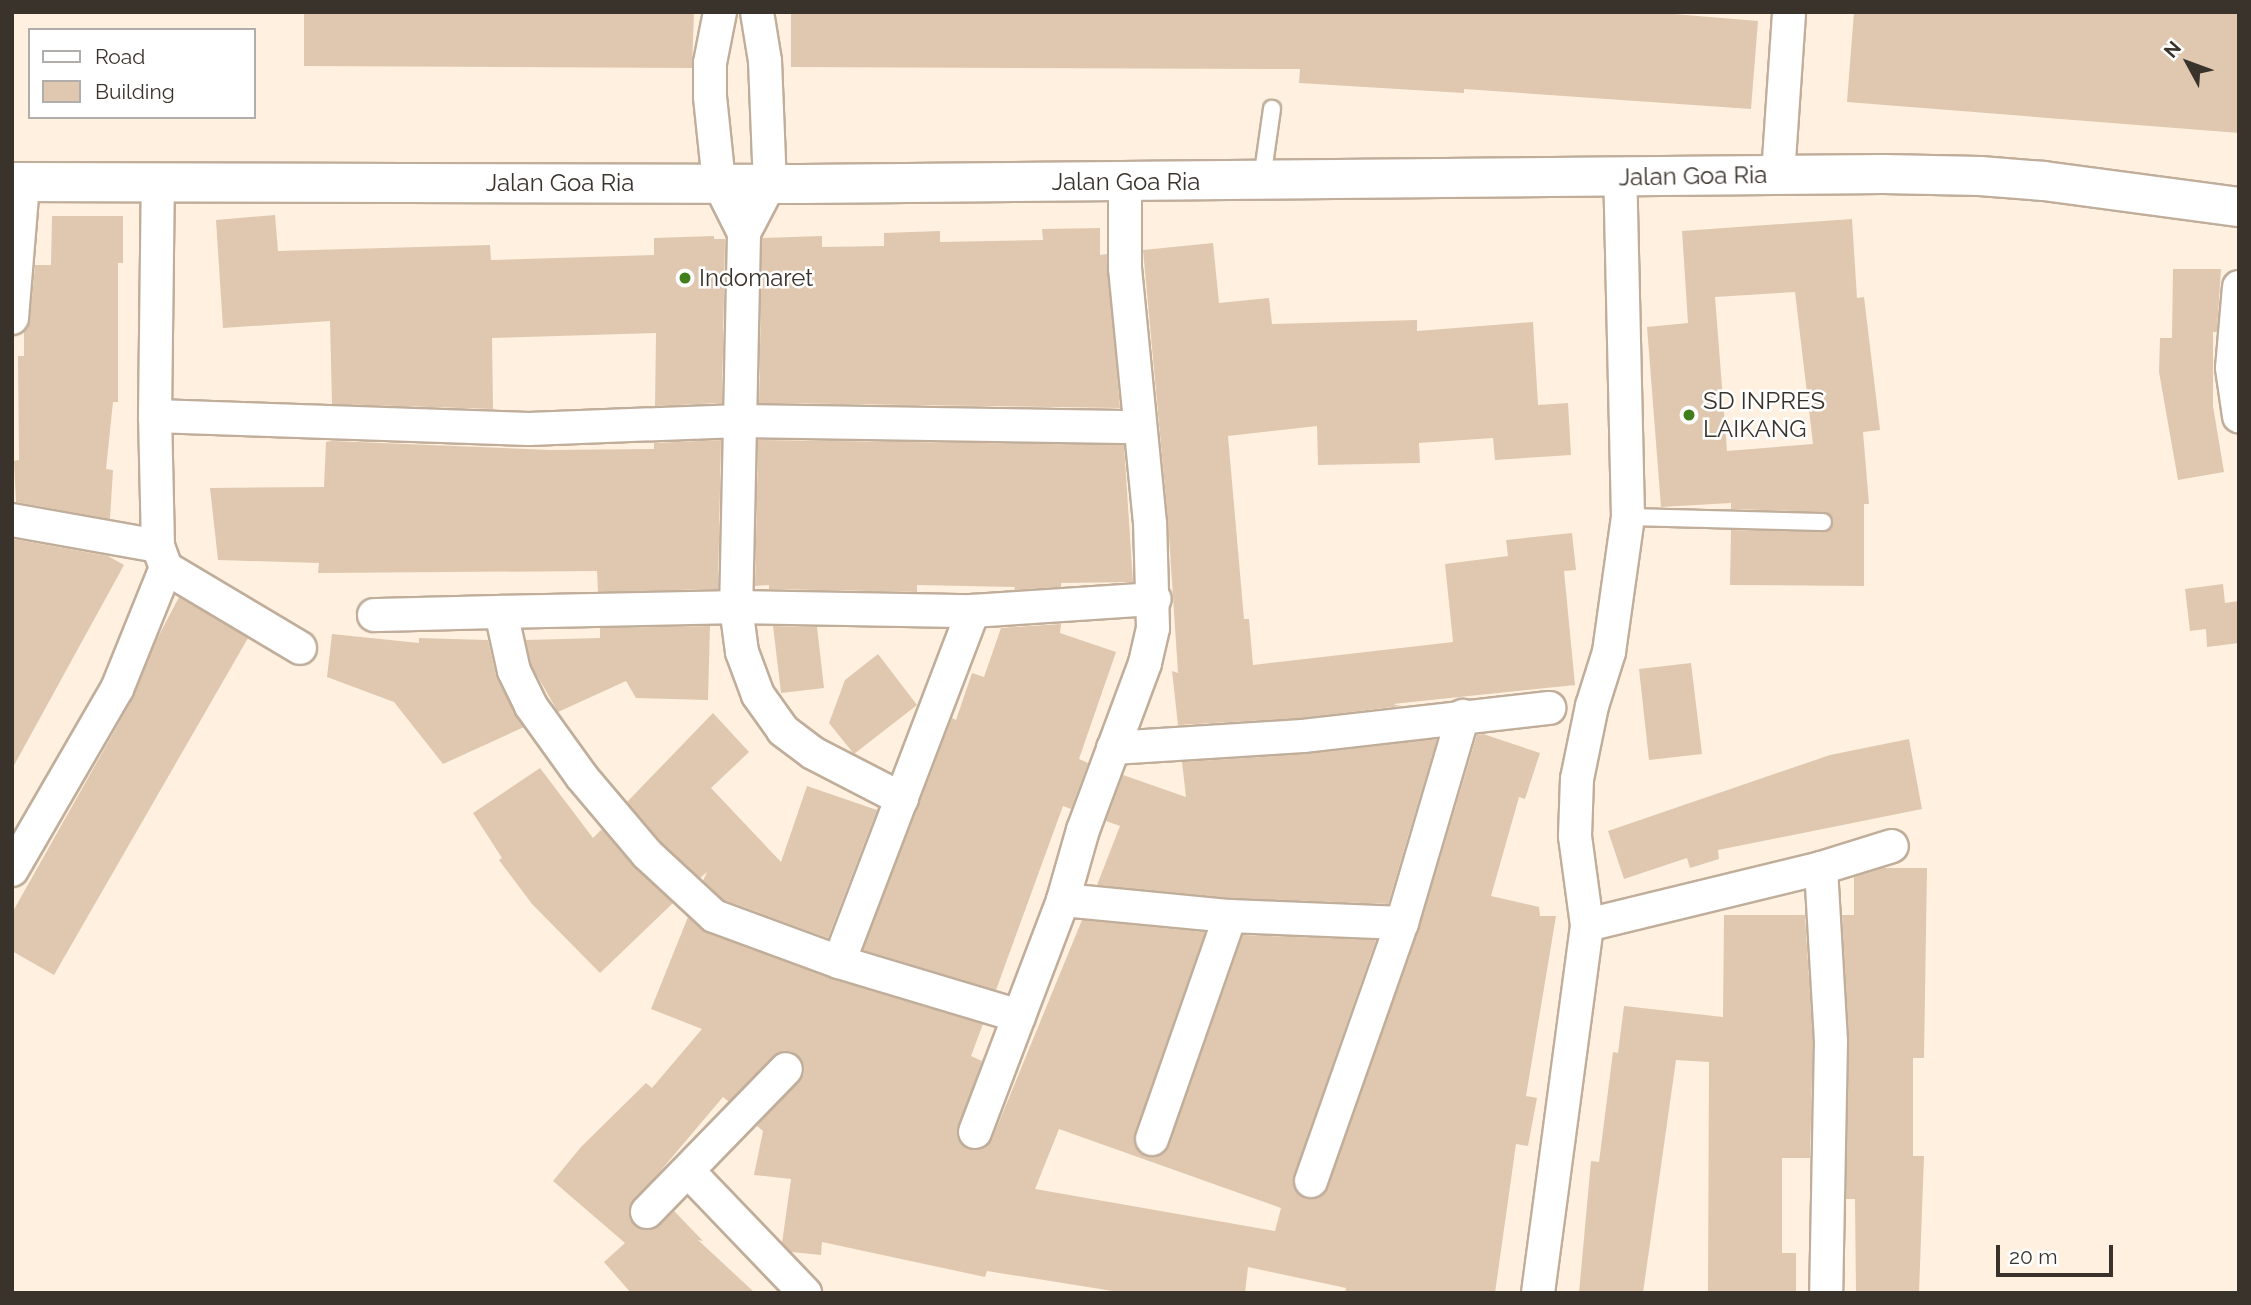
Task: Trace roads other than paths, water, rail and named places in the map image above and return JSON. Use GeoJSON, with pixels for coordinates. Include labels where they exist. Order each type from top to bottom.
{"type":"FeatureCollection","features":[{"type":"Feature","properties":{"kind":"main road","name":"Jalan Goa Ria"},"geometry":{"type":"LineString","coordinates":[[18,183],[1125,182],[1778,175],[1980,176],[2239,207]]}},
{"type":"Feature","properties":{"kind":"street"},"geometry":{"type":"LineString","coordinates":[[720,12],[710,63],[709,97],[719,183],[744,233]]}},
{"type":"Feature","properties":{"kind":"street"},"geometry":{"type":"LineString","coordinates":[[757,12],[765,61],[770,183],[744,233],[736,607],[742,652],[758,695],[783,730],[813,753],[902,799]]}},
{"type":"Feature","properties":{"kind":"street"},"geometry":{"type":"LineString","coordinates":[[1778,175],[1789,12]]}},
{"type":"Feature","properties":{"kind":"street"},"geometry":{"type":"LineString","coordinates":[[1538,1293],[1587,925],[1575,836],[1577,779],[1592,706],[1609,652],[1628,517],[1620,177]]}},
{"type":"Feature","properties":{"kind":"street"},"geometry":{"type":"LineString","coordinates":[[975,1132],[1063,900],[1083,830],[1145,663],[1153,628],[1155,599],[1150,523],[1125,268],[1125,182]]}},
{"type":"Feature","properties":{"kind":"street"},"geometry":{"type":"LineString","coordinates":[[12,318],[18,183]]}},
{"type":"Feature","properties":{"kind":"street"},"geometry":{"type":"LineString","coordinates":[[12,870],[117,689],[162,557],[155,416],[158,184]]}},
{"type":"Feature","properties":{"kind":"street"},"geometry":{"type":"LineString","coordinates":[[2239,287],[2232,368],[2239,416]]}},
{"type":"Feature","properties":{"kind":"street"},"geometry":{"type":"LineString","coordinates":[[155,416],[529,429],[740,421],[1139,427]]}},
{"type":"Feature","properties":{"kind":"street"},"geometry":{"type":"LineString","coordinates":[[12,520],[162,557],[300,648]]}},
{"type":"Feature","properties":{"kind":"street"},"geometry":{"type":"LineString","coordinates":[[374,615],[736,607],[973,611],[1155,599]]}},
{"type":"Feature","properties":{"kind":"street"},"geometry":{"type":"LineString","coordinates":[[839,962],[973,611]]}},
{"type":"Feature","properties":{"kind":"street"},"geometry":{"type":"LineString","coordinates":[[501,612],[520,688],[582,777],[647,854],[700,906],[722,921],[839,962],[1019,1016]]}},
{"type":"Feature","properties":{"kind":"street"},"geometry":{"type":"LineString","coordinates":[[1113,748],[1303,736],[1549,708]]}},
{"type":"Feature","properties":{"kind":"street"},"geometry":{"type":"LineString","coordinates":[[1311,1181],[1402,923],[1463,716]]}},
{"type":"Feature","properties":{"kind":"street"},"geometry":{"type":"LineString","coordinates":[[1587,925],[1821,868],[1892,846]]}},
{"type":"Feature","properties":{"kind":"street"},"geometry":{"type":"LineString","coordinates":[[1821,868],[1831,1041],[1826,1293]]}},
{"type":"Feature","properties":{"kind":"street"},"geometry":{"type":"LineString","coordinates":[[1063,900],[1230,916],[1402,923]]}},
{"type":"Feature","properties":{"kind":"street"},"geometry":{"type":"LineString","coordinates":[[1152,1139],[1230,916]]}},
{"type":"Feature","properties":{"kind":"street"},"geometry":{"type":"LineString","coordinates":[[647,1212],[690,1172],[786,1069]]}},
{"type":"Feature","properties":{"kind":"street"},"geometry":{"type":"LineString","coordinates":[[690,1172],[805,1293]]}},
{"type":"Feature","properties":{"kind":"lane"},"geometry":{"type":"LineString","coordinates":[[1262,181],[1272,109]]}},
{"type":"Feature","properties":{"kind":"lane"},"geometry":{"type":"LineString","coordinates":[[1628,517],[1824,522]]}},
{"type":"Feature","properties":{"kind":"place","name":"Indomaret"},"geometry":{"type":"Point","coordinates":[685,278]}},
{"type":"Feature","properties":{"kind":"place","name":"SD INPRES LAIKANG"},"geometry":{"type":"Point","coordinates":[1689,415]}}]}
